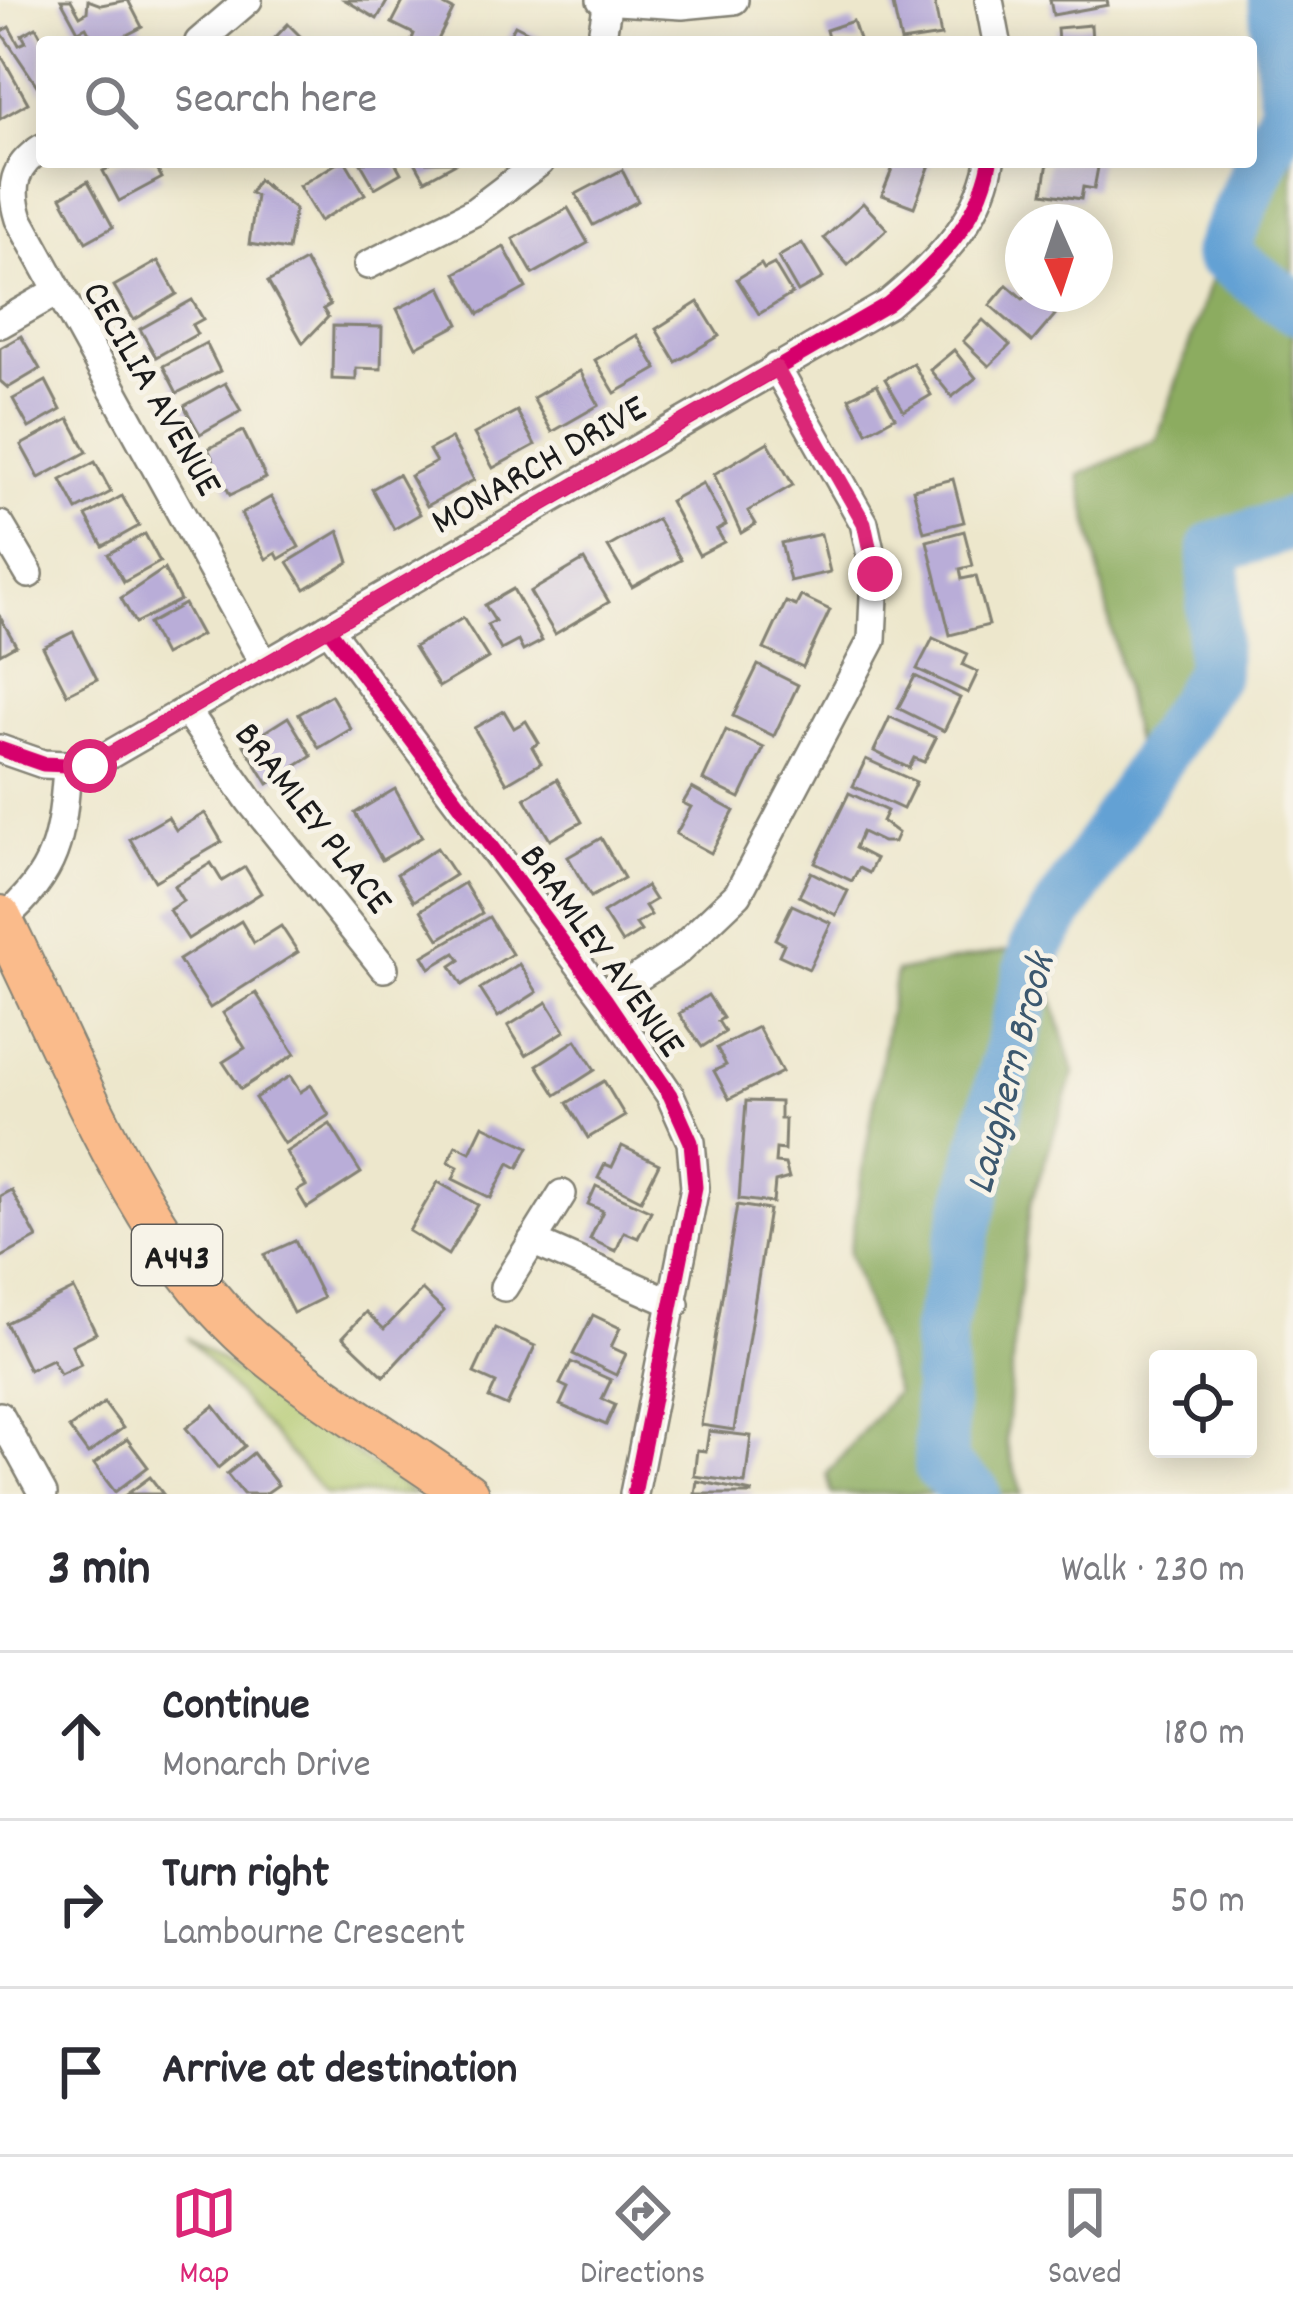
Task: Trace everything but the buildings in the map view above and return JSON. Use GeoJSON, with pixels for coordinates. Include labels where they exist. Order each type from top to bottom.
{"type":"FeatureCollection","features":[{"type":"Feature","properties":{"kind":"main road","name":"A443"},"geometry":{"type":"LineString","coordinates":[[1,918],[148,1213],[193,1279],[251,1340],[466,1494]]}},
{"type":"Feature","properties":{"kind":"street"},"geometry":{"type":"LineString","coordinates":[[206,36],[248,0]]}},
{"type":"Feature","properties":{"kind":"street"},"geometry":{"type":"LineString","coordinates":[[602,36],[605,1],[682,5],[734,0]]}},
{"type":"Feature","properties":{"kind":"street"},"geometry":{"type":"LineString","coordinates":[[989,0],[996,36]]}},
{"type":"Feature","properties":{"kind":"street","name":"CECILIA AVENUE"},"geometry":{"type":"LineString","coordinates":[[36,153],[17,170],[14,204],[56,292],[265,666]]}},
{"type":"Feature","properties":{"kind":"street"},"geometry":{"type":"LineString","coordinates":[[368,265],[474,212],[532,168]]}},
{"type":"Feature","properties":{"kind":"street","name":"MONARCH DRIVE"},"geometry":{"type":"LineString","coordinates":[[68,768],[90,766],[888,304],[952,245],[988,168]]}},
{"type":"Feature","properties":{"kind":"street"},"geometry":{"type":"LineString","coordinates":[[0,324],[56,292]]}},
{"type":"Feature","properties":{"kind":"street"},"geometry":{"type":"LineString","coordinates":[[605,999],[677,951],[738,894],[872,640],[875,574],[864,523],[776,368]]}},
{"type":"Feature","properties":{"kind":"street"},"geometry":{"type":"LineString","coordinates":[[0,525],[29,574]]}},
{"type":"Feature","properties":{"kind":"street","name":"BRAMLEY AVENUE"},"geometry":{"type":"LineString","coordinates":[[328,628],[605,999],[670,1095],[691,1142],[695,1187],[634,1494]]}},
{"type":"Feature","properties":{"kind":"street","name":"BRAMLEY PLACE"},"geometry":{"type":"LineString","coordinates":[[186,710],[250,801],[385,968]]}},
{"type":"Feature","properties":{"kind":"street"},"geometry":{"type":"LineString","coordinates":[[0,749],[68,768],[64,820],[51,865],[1,918]]}},
{"type":"Feature","properties":{"kind":"street"},"geometry":{"type":"LineString","coordinates":[[504,1288],[562,1194]]}},
{"type":"Feature","properties":{"kind":"street"},"geometry":{"type":"LineString","coordinates":[[532,1241],[675,1304]]}},
{"type":"Feature","properties":{"kind":"street"},"geometry":{"type":"LineString","coordinates":[[0,1416],[43,1494]]}},
{"type":"Feature","properties":{"kind":"green space"},"geometry":{"type":"Polygon","coordinates":[[[1275,0],[1293,0],[1293,523],[1215,548],[1212,673],[1142,775],[1079,475],[1157,440],[1220,253],[1286,108],[1275,0]]]}},
{"type":"Feature","properties":{"kind":"green space"},"geometry":{"type":"Polygon","coordinates":[[[1037,945],[1074,1073],[1030,1206],[1006,1442],[1022,1494],[832,1494],[827,1474],[896,1392],[849,1253],[896,972],[1037,945]]]}},
{"type":"Feature","properties":{"kind":"green space"},"geometry":{"type":"Polygon","coordinates":[[[187,1337],[414,1494],[325,1494],[187,1337]]]}},
{"type":"Feature","properties":{"kind":"waterway","name":"Laughern Brook"},"geometry":{"type":"LineString","coordinates":[[1275,0],[1286,108],[1220,253],[1293,306]]}},
{"type":"Feature","properties":{"kind":"waterway","name":"Laughern Brook"},"geometry":{"type":"LineString","coordinates":[[974,1494],[941,1467],[939,1329],[1037,945],[1212,673],[1215,548],[1293,523]]}},
{"type":"Feature","properties":{"kind":"cycle path"},"geometry":{"type":"LineString","coordinates":[[0,749],[43,764],[90,766],[888,304],[952,242],[976,205],[988,168]]}},
{"type":"Feature","properties":{"kind":"cycle path"},"geometry":{"type":"LineString","coordinates":[[328,628],[605,999],[670,1095],[691,1142],[695,1187],[634,1494]]}},
{"type":"Feature","properties":{"kind":"route"},"geometry":{"type":"LineString","coordinates":[[90,766],[776,368],[864,523],[875,574]]}}]}
